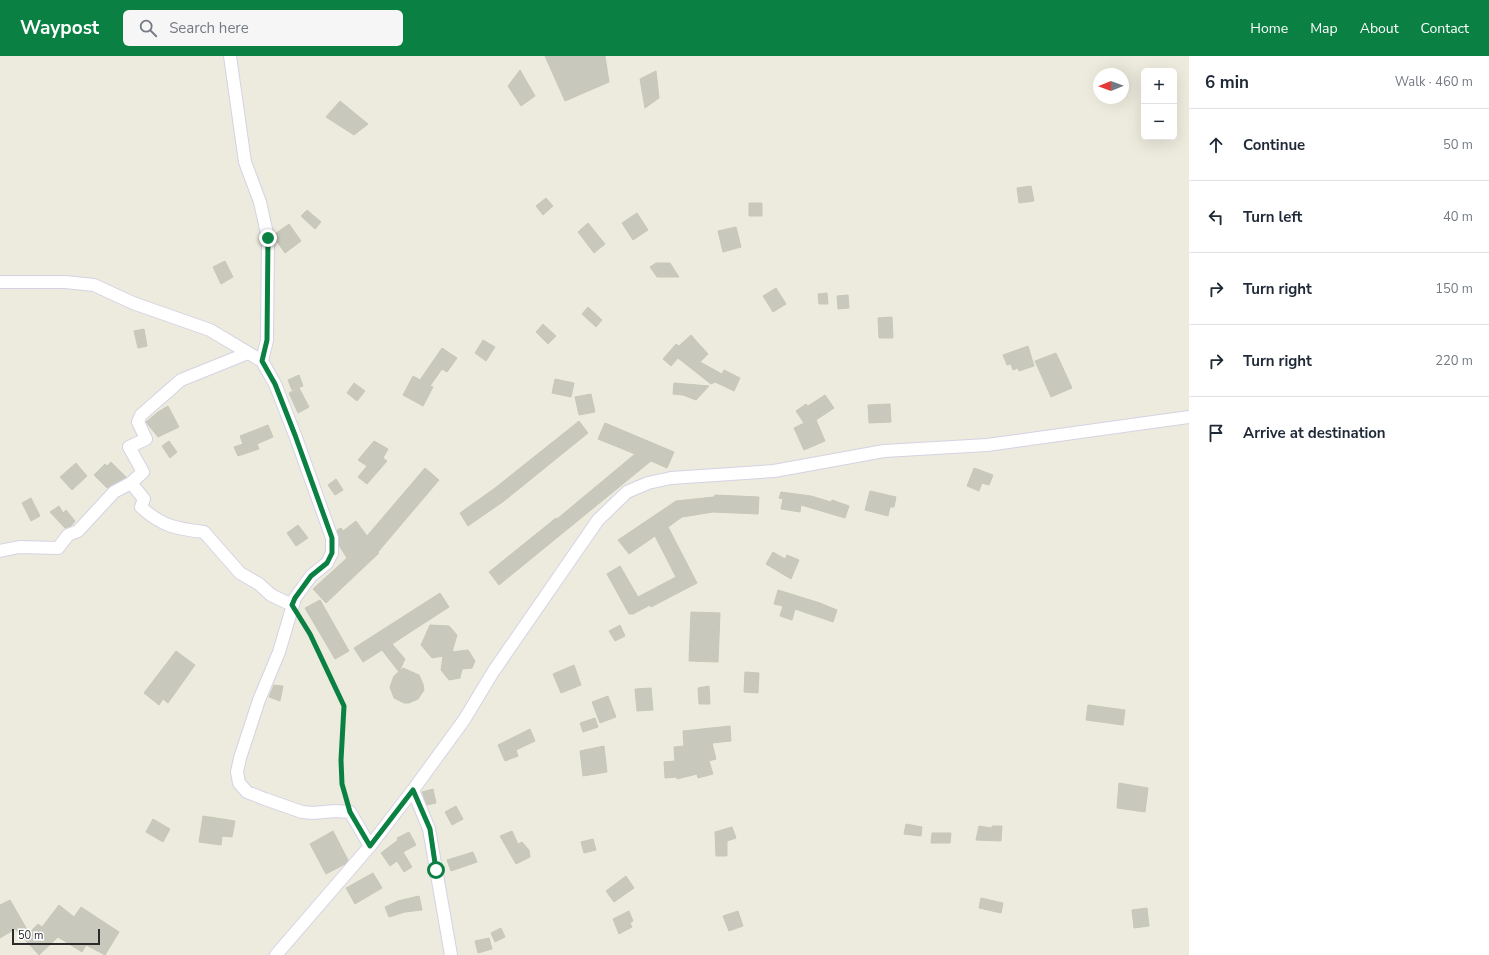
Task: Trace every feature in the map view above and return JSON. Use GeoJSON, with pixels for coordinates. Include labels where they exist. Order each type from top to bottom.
{"type":"FeatureCollection","features":[{"type":"Feature","properties":{"kind":"street"},"geometry":{"type":"LineString","coordinates":[[230,56],[245,162],[260,202],[268,238],[267,340],[262,361]]}},
{"type":"Feature","properties":{"kind":"street"},"geometry":{"type":"LineString","coordinates":[[0,282],[65,282],[94,285],[133,302],[210,330],[262,361],[275,384],[289,420],[332,538],[332,553],[327,563],[311,576],[295,598],[292,605],[279,652],[259,700],[240,758],[237,772],[239,783],[247,792],[302,812],[350,812],[370,846]]}},
{"type":"Feature","properties":{"kind":"street"},"geometry":{"type":"LineString","coordinates":[[0,551],[19,547],[58,548],[68,535],[78,531],[114,492],[131,483],[143,472],[129,447],[146,439],[138,422],[141,415],[180,380],[248,353]]}},
{"type":"Feature","properties":{"kind":"street"},"geometry":{"type":"LineString","coordinates":[[276,955],[370,846],[413,790],[464,720],[493,672],[598,520],[627,492],[648,483],[671,478],[774,471],[884,451],[987,445],[1189,417]]}},
{"type":"Feature","properties":{"kind":"street"},"geometry":{"type":"LineString","coordinates":[[131,483],[144,499],[141,507],[153,518],[176,528],[204,532],[240,572],[259,584],[271,594],[292,605]]}},
{"type":"Feature","properties":{"kind":"street"},"geometry":{"type":"LineString","coordinates":[[413,790],[430,829],[451,955]]}},
{"type":"Feature","properties":{"kind":"path"},"geometry":{"type":"LineString","coordinates":[[292,605],[310,634],[344,706],[341,760],[342,784],[350,812]]}},
{"type":"Feature","properties":{"kind":"building"},"geometry":{"type":"Polygon","coordinates":[[[545,56],[605,56],[609,82],[565,101],[545,56]]]}},
{"type":"Feature","properties":{"kind":"building"},"geometry":{"type":"Polygon","coordinates":[[[520,70],[535,96],[521,106],[508,86],[520,70]]]}},
{"type":"Feature","properties":{"kind":"building"},"geometry":{"type":"Polygon","coordinates":[[[656,71],[659,98],[645,108],[640,79],[656,71]]]}},
{"type":"Feature","properties":{"kind":"building"},"geometry":{"type":"Polygon","coordinates":[[[340,101],[368,124],[354,135],[326,117],[340,101]]]}},
{"type":"Feature","properties":{"kind":"building"},"geometry":{"type":"Polygon","coordinates":[[[1031,186],[1034,201],[1019,203],[1017,188],[1031,186]]]}},
{"type":"Feature","properties":{"kind":"building"},"geometry":{"type":"Polygon","coordinates":[[[546,198],[553,206],[543,215],[536,206],[546,198]]]}},
{"type":"Feature","properties":{"kind":"building"},"geometry":{"type":"Polygon","coordinates":[[[749,203],[762,203],[762,216],[749,216],[749,203]]]}},
{"type":"Feature","properties":{"kind":"building"},"geometry":{"type":"Polygon","coordinates":[[[307,210],[321,222],[315,229],[301,216],[307,210]]]}},
{"type":"Feature","properties":{"kind":"building"},"geometry":{"type":"Polygon","coordinates":[[[637,213],[648,230],[633,240],[622,223],[637,213]]]}},
{"type":"Feature","properties":{"kind":"building"},"geometry":{"type":"Polygon","coordinates":[[[588,223],[605,244],[594,253],[578,232],[588,223]]]}},
{"type":"Feature","properties":{"kind":"building"},"geometry":{"type":"Polygon","coordinates":[[[289,224],[301,241],[285,253],[275,239],[275,234],[289,224]]]}},
{"type":"Feature","properties":{"kind":"building"},"geometry":{"type":"Polygon","coordinates":[[[736,227],[741,247],[723,252],[718,231],[736,227]]]}},
{"type":"Feature","properties":{"kind":"building"},"geometry":{"type":"Polygon","coordinates":[[[225,261],[233,277],[221,284],[213,267],[225,261]]]}},
{"type":"Feature","properties":{"kind":"building"},"geometry":{"type":"Polygon","coordinates":[[[656,263],[670,263],[679,277],[657,277],[650,267],[656,263]]]}},
{"type":"Feature","properties":{"kind":"building"},"geometry":{"type":"Polygon","coordinates":[[[776,288],[786,304],[773,312],[763,296],[776,288]]]}},
{"type":"Feature","properties":{"kind":"building"},"geometry":{"type":"Polygon","coordinates":[[[827,293],[828,304],[819,304],[818,294],[827,293]]]}},
{"type":"Feature","properties":{"kind":"building"},"geometry":{"type":"Polygon","coordinates":[[[848,295],[849,308],[838,309],[837,296],[848,295]]]}},
{"type":"Feature","properties":{"kind":"building"},"geometry":{"type":"Polygon","coordinates":[[[588,307],[602,320],[596,327],[582,314],[588,307]]]}},
{"type":"Feature","properties":{"kind":"building"},"geometry":{"type":"Polygon","coordinates":[[[892,317],[893,338],[879,338],[878,318],[892,317]]]}},
{"type":"Feature","properties":{"kind":"building"},"geometry":{"type":"Polygon","coordinates":[[[543,324],[556,336],[548,344],[536,332],[543,324]]]}},
{"type":"Feature","properties":{"kind":"building"},"geometry":{"type":"Polygon","coordinates":[[[144,329],[147,346],[138,348],[134,331],[144,329]]]}},
{"type":"Feature","properties":{"kind":"building"},"geometry":{"type":"Polygon","coordinates":[[[691,335],[708,354],[700,362],[722,374],[724,370],[740,378],[734,391],[715,382],[711,384],[678,358],[671,366],[663,359],[676,344],[679,346],[691,335]]]}},
{"type":"Feature","properties":{"kind":"building"},"geometry":{"type":"Polygon","coordinates":[[[483,340],[495,347],[486,361],[475,353],[483,340]]]}},
{"type":"Feature","properties":{"kind":"building"},"geometry":{"type":"Polygon","coordinates":[[[1028,346],[1034,366],[1019,371],[1018,368],[1013,370],[1011,364],[1007,365],[1003,355],[1028,346]]]}},
{"type":"Feature","properties":{"kind":"building"},"geometry":{"type":"Polygon","coordinates":[[[442,348],[457,358],[447,372],[442,369],[430,386],[433,387],[423,406],[403,395],[413,376],[420,380],[442,348]]]}},
{"type":"Feature","properties":{"kind":"building"},"geometry":{"type":"Polygon","coordinates":[[[1056,353],[1072,388],[1051,397],[1035,361],[1056,353]]]}},
{"type":"Feature","properties":{"kind":"building"},"geometry":{"type":"Polygon","coordinates":[[[299,375],[303,386],[292,390],[288,380],[299,375]]]}},
{"type":"Feature","properties":{"kind":"building"},"geometry":{"type":"Polygon","coordinates":[[[555,379],[574,383],[571,397],[552,393],[555,379]]]}},
{"type":"Feature","properties":{"kind":"building"},"geometry":{"type":"Polygon","coordinates":[[[354,383],[365,391],[357,401],[347,393],[354,383]]]}},
{"type":"Feature","properties":{"kind":"building"},"geometry":{"type":"Polygon","coordinates":[[[674,383],[709,386],[696,400],[683,395],[673,394],[674,383]]]}},
{"type":"Feature","properties":{"kind":"building"},"geometry":{"type":"Polygon","coordinates":[[[299,388],[309,407],[298,413],[289,393],[299,388]]]}},
{"type":"Feature","properties":{"kind":"building"},"geometry":{"type":"Polygon","coordinates":[[[591,394],[595,412],[579,415],[575,397],[591,394]]]}},
{"type":"Feature","properties":{"kind":"building"},"geometry":{"type":"Polygon","coordinates":[[[825,395],[834,408],[816,420],[825,441],[804,450],[794,428],[804,423],[796,411],[806,404],[808,406],[825,395]]]}},
{"type":"Feature","properties":{"kind":"building"},"geometry":{"type":"Polygon","coordinates":[[[890,404],[891,422],[869,423],[868,405],[890,404]]]}},
{"type":"Feature","properties":{"kind":"building"},"geometry":{"type":"Polygon","coordinates":[[[168,406],[179,427],[158,437],[146,422],[168,406]]]}},
{"type":"Feature","properties":{"kind":"building"},"geometry":{"type":"Polygon","coordinates":[[[579,421],[588,433],[504,501],[468,526],[460,513],[495,488],[579,421]]]}},
{"type":"Feature","properties":{"kind":"building"},"geometry":{"type":"Polygon","coordinates":[[[605,423],[674,452],[667,468],[651,461],[499,585],[489,572],[556,518],[557,519],[635,454],[598,439],[605,423]]]}},
{"type":"Feature","properties":{"kind":"building"},"geometry":{"type":"Polygon","coordinates":[[[268,425],[273,437],[257,444],[259,449],[238,456],[234,447],[243,444],[240,436],[268,425]]]}},
{"type":"Feature","properties":{"kind":"building"},"geometry":{"type":"Polygon","coordinates":[[[169,441],[177,452],[170,458],[162,446],[169,441]]]}},
{"type":"Feature","properties":{"kind":"building"},"geometry":{"type":"Polygon","coordinates":[[[374,441],[388,449],[383,458],[387,461],[367,484],[358,477],[367,466],[358,460],[374,441]]]}},
{"type":"Feature","properties":{"kind":"building"},"geometry":{"type":"Polygon","coordinates":[[[111,462],[126,477],[107,488],[94,475],[105,464],[107,466],[111,462]]]}},
{"type":"Feature","properties":{"kind":"building"},"geometry":{"type":"Polygon","coordinates":[[[76,463],[87,476],[72,490],[60,477],[76,463]]]}},
{"type":"Feature","properties":{"kind":"building"},"geometry":{"type":"Polygon","coordinates":[[[425,468],[439,480],[378,552],[379,553],[326,603],[313,589],[347,558],[340,547],[337,530],[341,528],[343,531],[356,521],[367,536],[425,468]]]}},
{"type":"Feature","properties":{"kind":"building"},"geometry":{"type":"Polygon","coordinates":[[[974,468],[993,475],[989,485],[982,483],[979,491],[967,486],[974,468]]]}},
{"type":"Feature","properties":{"kind":"building"},"geometry":{"type":"Polygon","coordinates":[[[336,479],[343,490],[335,495],[328,485],[336,479]]]}},
{"type":"Feature","properties":{"kind":"building"},"geometry":{"type":"Polygon","coordinates":[[[870,491],[896,497],[894,507],[890,507],[888,516],[865,510],[870,491]]]}},
{"type":"Feature","properties":{"kind":"building"},"geometry":{"type":"Polygon","coordinates":[[[781,492],[811,496],[831,502],[832,500],[849,506],[845,518],[801,505],[800,512],[781,509],[783,499],[779,498],[781,492]]]}},
{"type":"Feature","properties":{"kind":"building"},"geometry":{"type":"Polygon","coordinates":[[[715,495],[759,497],[758,514],[713,512],[682,517],[668,527],[697,583],[651,607],[650,605],[633,614],[629,614],[607,574],[620,566],[638,597],[676,577],[655,536],[629,554],[618,540],[676,501],[714,497],[715,495]]]}},
{"type":"Feature","properties":{"kind":"building"},"geometry":{"type":"Polygon","coordinates":[[[31,498],[40,516],[31,521],[22,503],[31,498]]]}},
{"type":"Feature","properties":{"kind":"building"},"geometry":{"type":"Polygon","coordinates":[[[59,506],[63,513],[66,510],[75,521],[71,526],[65,528],[50,512],[59,506]]]}},
{"type":"Feature","properties":{"kind":"building"},"geometry":{"type":"Polygon","coordinates":[[[298,525],[308,538],[296,546],[287,533],[298,525]]]}},
{"type":"Feature","properties":{"kind":"building"},"geometry":{"type":"Polygon","coordinates":[[[773,552],[785,559],[787,555],[799,560],[791,579],[766,564],[773,552]]]}},
{"type":"Feature","properties":{"kind":"building"},"geometry":{"type":"Polygon","coordinates":[[[778,590],[837,610],[833,622],[795,609],[792,620],[780,616],[783,606],[774,604],[778,590]]]}},
{"type":"Feature","properties":{"kind":"building"},"geometry":{"type":"Polygon","coordinates":[[[440,593],[449,607],[392,644],[405,659],[399,672],[382,650],[363,662],[354,648],[440,593]]]}},
{"type":"Feature","properties":{"kind":"building"},"geometry":{"type":"Polygon","coordinates":[[[320,600],[349,651],[335,659],[305,608],[320,600]]]}},
{"type":"Feature","properties":{"kind":"building"},"geometry":{"type":"Polygon","coordinates":[[[691,612],[720,613],[718,662],[689,661],[691,612]]]}},
{"type":"Feature","properties":{"kind":"building"},"geometry":{"type":"Polygon","coordinates":[[[430,625],[449,626],[457,635],[452,652],[468,650],[475,661],[472,668],[462,669],[460,678],[449,680],[441,670],[443,656],[432,658],[421,645],[430,625]]]}},
{"type":"Feature","properties":{"kind":"building"},"geometry":{"type":"Polygon","coordinates":[[[620,625],[625,636],[615,641],[609,631],[620,625]]]}},
{"type":"Feature","properties":{"kind":"building"},"geometry":{"type":"Polygon","coordinates":[[[176,651],[195,665],[168,703],[163,699],[159,705],[144,693],[176,651]]]}},
{"type":"Feature","properties":{"kind":"building"},"geometry":{"type":"Polygon","coordinates":[[[574,665],[581,685],[561,693],[553,674],[574,665]]]}},
{"type":"Feature","properties":{"kind":"building"},"geometry":{"type":"Polygon","coordinates":[[[403,668],[419,675],[423,684],[424,690],[418,699],[409,703],[404,703],[394,698],[390,687],[394,676],[403,668]]]}},
{"type":"Feature","properties":{"kind":"building"},"geometry":{"type":"Polygon","coordinates":[[[745,672],[759,673],[758,693],[744,692],[745,672]]]}},
{"type":"Feature","properties":{"kind":"building"},"geometry":{"type":"Polygon","coordinates":[[[274,685],[283,686],[280,701],[269,697],[274,685]]]}},
{"type":"Feature","properties":{"kind":"building"},"geometry":{"type":"Polygon","coordinates":[[[709,686],[710,704],[699,704],[698,688],[709,686]]]}},
{"type":"Feature","properties":{"kind":"building"},"geometry":{"type":"Polygon","coordinates":[[[651,688],[653,710],[637,711],[635,689],[651,688]]]}},
{"type":"Feature","properties":{"kind":"building"},"geometry":{"type":"Polygon","coordinates":[[[608,696],[616,717],[600,723],[592,702],[608,696]]]}},
{"type":"Feature","properties":{"kind":"building"},"geometry":{"type":"Polygon","coordinates":[[[1088,705],[1125,710],[1123,725],[1086,720],[1088,705]]]}},
{"type":"Feature","properties":{"kind":"building"},"geometry":{"type":"Polygon","coordinates":[[[595,718],[598,727],[583,732],[580,723],[595,718]]]}},
{"type":"Feature","properties":{"kind":"building"},"geometry":{"type":"Polygon","coordinates":[[[730,726],[731,741],[712,743],[716,759],[709,761],[713,774],[698,778],[697,774],[677,779],[677,777],[665,778],[664,762],[675,761],[674,747],[684,746],[683,731],[730,726]]]}},
{"type":"Feature","properties":{"kind":"building"},"geometry":{"type":"Polygon","coordinates":[[[530,729],[535,741],[516,750],[518,756],[505,761],[498,745],[530,729]]]}},
{"type":"Feature","properties":{"kind":"building"},"geometry":{"type":"Polygon","coordinates":[[[604,746],[607,772],[583,776],[580,751],[604,746]]]}},
{"type":"Feature","properties":{"kind":"building"},"geometry":{"type":"Polygon","coordinates":[[[1119,783],[1148,788],[1145,812],[1117,808],[1119,783]]]}},
{"type":"Feature","properties":{"kind":"building"},"geometry":{"type":"Polygon","coordinates":[[[433,789],[436,803],[427,805],[422,792],[433,789]]]}},
{"type":"Feature","properties":{"kind":"building"},"geometry":{"type":"Polygon","coordinates":[[[456,806],[463,819],[452,825],[445,812],[456,806]]]}},
{"type":"Feature","properties":{"kind":"building"},"geometry":{"type":"Polygon","coordinates":[[[203,816],[235,821],[232,837],[222,836],[221,845],[199,842],[203,816]]]}},
{"type":"Feature","properties":{"kind":"building"},"geometry":{"type":"Polygon","coordinates":[[[153,819],[170,829],[163,842],[146,832],[153,819]]]}},
{"type":"Feature","properties":{"kind":"building"},"geometry":{"type":"Polygon","coordinates":[[[906,824],[922,827],[921,836],[904,834],[906,824]]]}},
{"type":"Feature","properties":{"kind":"building"},"geometry":{"type":"Polygon","coordinates":[[[979,826],[992,828],[992,826],[1002,826],[1001,841],[976,840],[979,826]]]}},
{"type":"Feature","properties":{"kind":"building"},"geometry":{"type":"Polygon","coordinates":[[[732,827],[736,838],[727,841],[727,856],[716,856],[715,832],[732,827]]]}},
{"type":"Feature","properties":{"kind":"building"},"geometry":{"type":"Polygon","coordinates":[[[333,831],[348,860],[345,864],[326,874],[310,844],[333,831]]]}},
{"type":"Feature","properties":{"kind":"building"},"geometry":{"type":"Polygon","coordinates":[[[512,831],[518,844],[522,842],[529,850],[530,857],[516,864],[500,836],[512,831]]]}},
{"type":"Feature","properties":{"kind":"building"},"geometry":{"type":"Polygon","coordinates":[[[409,832],[416,845],[403,852],[412,867],[404,872],[397,861],[390,866],[381,853],[398,840],[397,838],[409,832]]]}},
{"type":"Feature","properties":{"kind":"building"},"geometry":{"type":"Polygon","coordinates":[[[932,833],[951,833],[950,843],[931,843],[932,833]]]}},
{"type":"Feature","properties":{"kind":"building"},"geometry":{"type":"Polygon","coordinates":[[[593,839],[596,850],[584,853],[581,842],[593,839]]]}},
{"type":"Feature","properties":{"kind":"building"},"geometry":{"type":"Polygon","coordinates":[[[473,852],[477,862],[451,871],[447,860],[473,852]]]}},
{"type":"Feature","properties":{"kind":"building"},"geometry":{"type":"Polygon","coordinates":[[[373,873],[382,888],[355,904],[346,888],[373,873]]]}},
{"type":"Feature","properties":{"kind":"building"},"geometry":{"type":"Polygon","coordinates":[[[626,876],[634,888],[614,902],[606,891],[626,876]]]}},
{"type":"Feature","properties":{"kind":"building"},"geometry":{"type":"Polygon","coordinates":[[[419,896],[422,910],[405,912],[389,917],[385,907],[398,901],[419,896]]]}},
{"type":"Feature","properties":{"kind":"building"},"geometry":{"type":"Polygon","coordinates":[[[981,898],[1003,903],[1001,913],[979,908],[981,898]]]}},
{"type":"Feature","properties":{"kind":"building"},"geometry":{"type":"Polygon","coordinates":[[[10,900],[29,933],[38,924],[42,927],[59,905],[74,917],[81,907],[119,932],[105,955],[86,945],[82,952],[58,937],[39,955],[15,929],[0,938],[0,905],[10,900]]]}},
{"type":"Feature","properties":{"kind":"building"},"geometry":{"type":"Polygon","coordinates":[[[1147,908],[1149,926],[1134,928],[1132,910],[1147,908]]]}},
{"type":"Feature","properties":{"kind":"building"},"geometry":{"type":"Polygon","coordinates":[[[629,911],[633,921],[630,923],[632,927],[619,934],[613,919],[629,911]]]}},
{"type":"Feature","properties":{"kind":"building"},"geometry":{"type":"Polygon","coordinates":[[[738,911],[743,926],[729,931],[723,916],[738,911]]]}},
{"type":"Feature","properties":{"kind":"building"},"geometry":{"type":"Polygon","coordinates":[[[501,928],[505,937],[495,942],[491,933],[501,928]]]}},
{"type":"Feature","properties":{"kind":"building"},"geometry":{"type":"Polygon","coordinates":[[[489,938],[492,949],[478,953],[475,941],[489,938]]]}},
{"type":"Feature","properties":{"kind":"route"},"geometry":{"type":"LineString","coordinates":[[268,238],[267,340],[262,361],[275,384],[332,538],[332,553],[327,563],[311,576],[295,598],[292,605],[310,634],[344,706],[341,760],[342,784],[350,812],[370,846],[413,790],[430,829],[436,870]]}}]}
